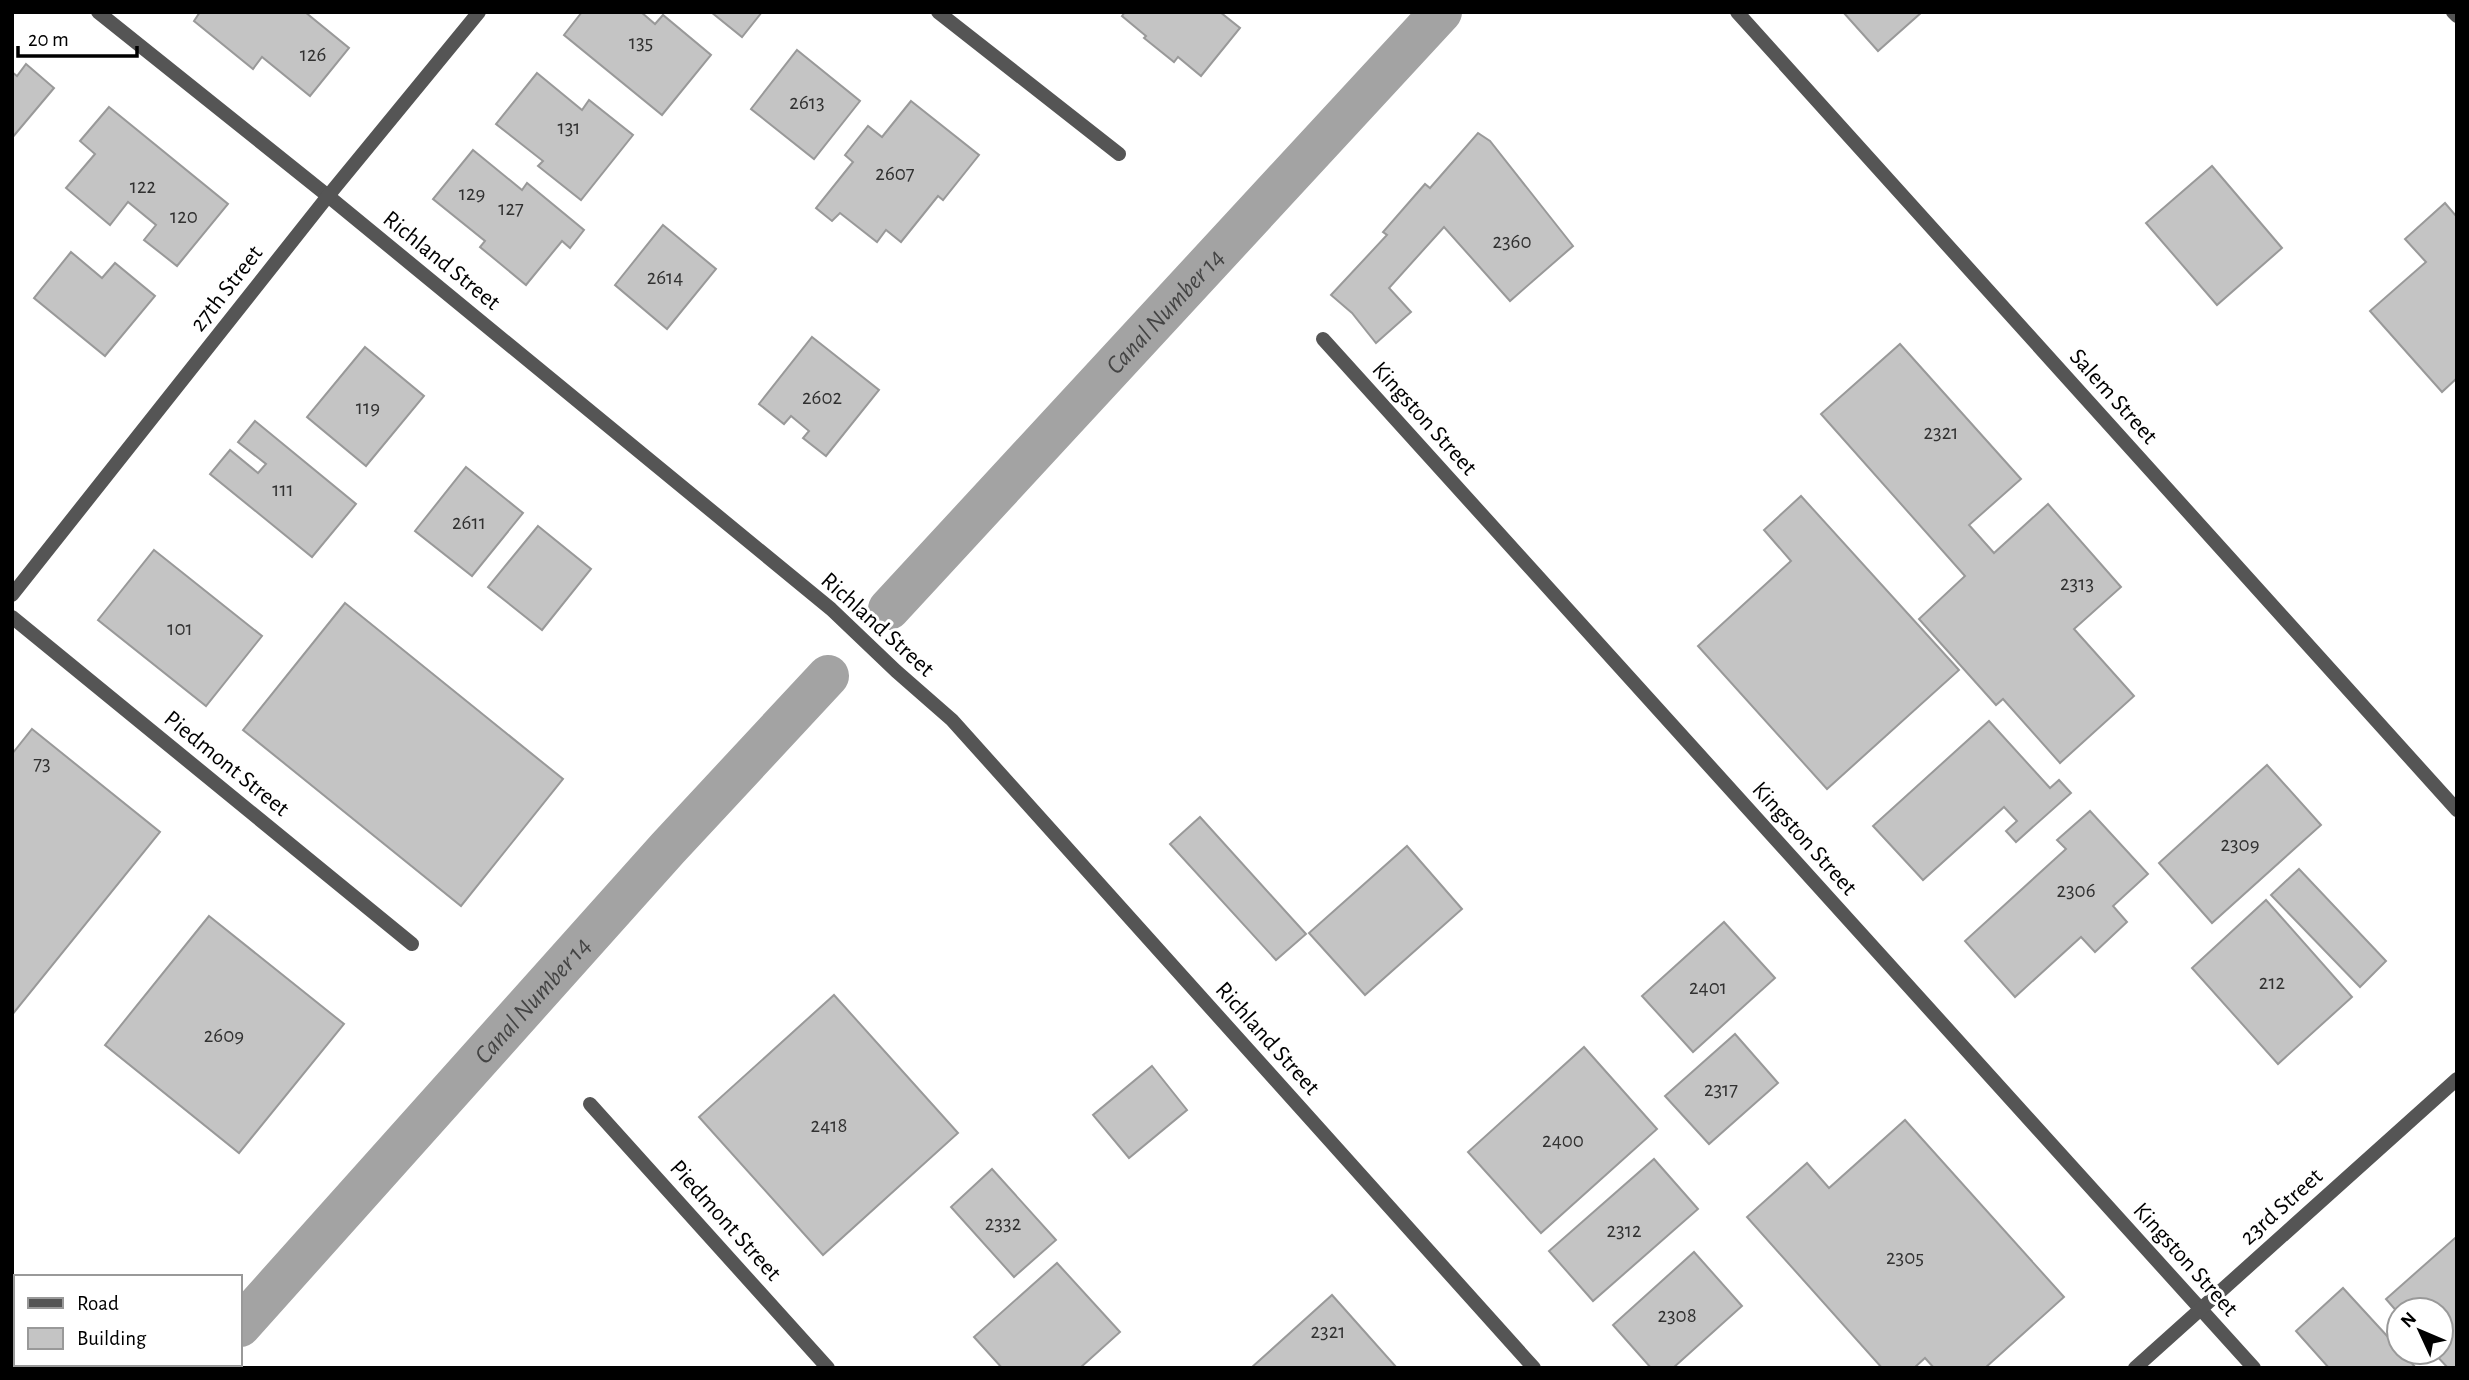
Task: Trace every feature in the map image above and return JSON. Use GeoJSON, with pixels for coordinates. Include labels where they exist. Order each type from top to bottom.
{"type":"FeatureCollection","features":[{"type":"Feature","properties":{"kind":"street","name":"Richland Street"},"geometry":{"type":"LineString","coordinates":[[98,12],[328,196],[831,609],[895,671],[952,720],[1534,1368]]}},
{"type":"Feature","properties":{"kind":"street","name":"27th Street"},"geometry":{"type":"LineString","coordinates":[[12,595],[328,196],[479,12]]}},
{"type":"Feature","properties":{"kind":"street"},"geometry":{"type":"LineString","coordinates":[[938,12],[1119,154]]}},
{"type":"Feature","properties":{"kind":"street","name":"Salem Street"},"geometry":{"type":"LineString","coordinates":[[1737,12],[2457,810]]}},
{"type":"Feature","properties":{"kind":"street","name":"Kingston Street"},"geometry":{"type":"LineString","coordinates":[[1323,339],[2253,1368]]}},
{"type":"Feature","properties":{"kind":"street","name":"Piedmont Street"},"geometry":{"type":"LineString","coordinates":[[12,617],[412,944]]}},
{"type":"Feature","properties":{"kind":"street","name":"23rd Street"},"geometry":{"type":"LineString","coordinates":[[2135,1368],[2457,1079]]}},
{"type":"Feature","properties":{"kind":"street","name":"Piedmont Street"},"geometry":{"type":"LineString","coordinates":[[590,1104],[828,1368]]}},
{"type":"Feature","properties":{"kind":"building"},"geometry":{"type":"Polygon","coordinates":[[[200,12],[305,12],[349,48],[310,96],[262,57],[253,69],[194,21],[200,12]]]}},
{"type":"Feature","properties":{"kind":"building"},"geometry":{"type":"Polygon","coordinates":[[[582,12],[641,12],[655,24],[663,15],[711,55],[662,115],[564,35],[582,12]]]}},
{"type":"Feature","properties":{"kind":"building"},"geometry":{"type":"Polygon","coordinates":[[[711,12],[762,12],[742,37],[711,12]]]}},
{"type":"Feature","properties":{"kind":"building"},"geometry":{"type":"Polygon","coordinates":[[[1125,12],[1220,12],[1240,28],[1201,76],[1178,57],[1174,62],[1144,38],[1146,36],[1122,16],[1125,12]]]}},
{"type":"Feature","properties":{"kind":"building"},"geometry":{"type":"Polygon","coordinates":[[[1843,12],[1922,12],[1878,51],[1843,12]]]}},
{"type":"Feature","properties":{"kind":"building"},"geometry":{"type":"Polygon","coordinates":[[[797,50],[860,101],[814,159],[751,109],[797,50]]]}},
{"type":"Feature","properties":{"kind":"building"},"geometry":{"type":"Polygon","coordinates":[[[26,64],[54,88],[12,138],[12,72],[17,76],[26,64]]]}},
{"type":"Feature","properties":{"kind":"building"},"geometry":{"type":"Polygon","coordinates":[[[537,73],[582,110],[589,100],[633,135],[581,200],[538,166],[543,161],[496,124],[537,73]]]}},
{"type":"Feature","properties":{"kind":"building"},"geometry":{"type":"Polygon","coordinates":[[[911,101],[979,155],[943,200],[938,196],[901,242],[886,230],[877,242],[840,213],[832,221],[816,208],[853,162],[845,155],[868,126],[882,137],[911,101]]]}},
{"type":"Feature","properties":{"kind":"building"},"geometry":{"type":"Polygon","coordinates":[[[109,107],[228,204],[177,266],[144,240],[156,225],[128,202],[110,225],[66,188],[95,154],[80,141],[109,107]]]}},
{"type":"Feature","properties":{"kind":"building"},"geometry":{"type":"Polygon","coordinates":[[[1478,133],[1490,141],[1573,246],[1510,301],[1444,227],[1389,288],[1411,312],[1376,343],[1352,313],[1331,295],[1387,235],[1383,232],[1425,184],[1430,188],[1478,133]]]}},
{"type":"Feature","properties":{"kind":"building"},"geometry":{"type":"Polygon","coordinates":[[[473,150],[522,190],[527,183],[584,230],[570,248],[562,241],[526,285],[480,247],[485,241],[433,199],[473,150]]]}},
{"type":"Feature","properties":{"kind":"building"},"geometry":{"type":"Polygon","coordinates":[[[2212,166],[2282,248],[2217,305],[2146,223],[2212,166]]]}},
{"type":"Feature","properties":{"kind":"building"},"geometry":{"type":"Polygon","coordinates":[[[2445,203],[2457,217],[2457,378],[2442,392],[2370,311],[2426,262],[2405,239],[2445,203]]]}},
{"type":"Feature","properties":{"kind":"building"},"geometry":{"type":"Polygon","coordinates":[[[663,225],[716,269],[667,329],[615,285],[663,225]]]}},
{"type":"Feature","properties":{"kind":"building"},"geometry":{"type":"Polygon","coordinates":[[[71,252],[102,278],[115,263],[155,296],[105,356],[34,298],[71,252]]]}},
{"type":"Feature","properties":{"kind":"building"},"geometry":{"type":"Polygon","coordinates":[[[812,337],[879,390],[826,456],[803,438],[809,431],[791,416],[784,424],[759,404],[812,337]]]}},
{"type":"Feature","properties":{"kind":"building"},"geometry":{"type":"Polygon","coordinates":[[[1900,344],[2021,479],[1969,525],[1994,553],[2048,504],[2121,587],[2074,629],[2134,696],[2060,763],[2003,699],[1996,705],[1919,619],[1965,576],[1821,414],[1900,344]]]}},
{"type":"Feature","properties":{"kind":"building"},"geometry":{"type":"Polygon","coordinates":[[[365,347],[424,396],[366,466],[307,417],[365,347]]]}},
{"type":"Feature","properties":{"kind":"building"},"geometry":{"type":"Polygon","coordinates":[[[255,421],[356,504],[312,557],[210,474],[230,450],[258,473],[266,464],[238,442],[255,421]]]}},
{"type":"Feature","properties":{"kind":"building"},"geometry":{"type":"Polygon","coordinates":[[[466,467],[523,513],[472,576],[415,531],[466,467]]]}},
{"type":"Feature","properties":{"kind":"building"},"geometry":{"type":"Polygon","coordinates":[[[1801,496],[1959,670],[1827,789],[1698,646],[1791,561],[1764,530],[1801,496]]]}},
{"type":"Feature","properties":{"kind":"building"},"geometry":{"type":"Polygon","coordinates":[[[538,526],[591,569],[542,630],[488,587],[538,526]]]}},
{"type":"Feature","properties":{"kind":"building"},"geometry":{"type":"Polygon","coordinates":[[[154,550],[262,636],[206,706],[98,620],[154,550]]]}},
{"type":"Feature","properties":{"kind":"building"},"geometry":{"type":"Polygon","coordinates":[[[345,603],[563,779],[461,906],[243,730],[345,603]]]}},
{"type":"Feature","properties":{"kind":"building"},"geometry":{"type":"Polygon","coordinates":[[[1989,721],[2050,788],[2059,780],[2071,793],[2016,842],[2006,831],[2017,821],[2004,807],[1923,880],[1873,826],[1989,721]]]}},
{"type":"Feature","properties":{"kind":"building"},"geometry":{"type":"Polygon","coordinates":[[[32,729],[160,832],[12,1015],[12,754],[32,729]]]}},
{"type":"Feature","properties":{"kind":"building"},"geometry":{"type":"Polygon","coordinates":[[[2267,765],[2321,825],[2212,923],[2159,863],[2267,765]]]}},
{"type":"Feature","properties":{"kind":"building"},"geometry":{"type":"Polygon","coordinates":[[[2090,811],[2148,874],[2113,906],[2127,922],[2095,952],[2081,937],[2015,997],[1965,941],[2066,849],[2057,840],[2090,811]]]}},
{"type":"Feature","properties":{"kind":"building"},"geometry":{"type":"Polygon","coordinates":[[[1200,817],[1306,934],[1276,960],[1170,844],[1200,817]]]}},
{"type":"Feature","properties":{"kind":"building"},"geometry":{"type":"Polygon","coordinates":[[[1407,846],[1462,909],[1365,995],[1309,933],[1407,846]]]}},
{"type":"Feature","properties":{"kind":"building"},"geometry":{"type":"Polygon","coordinates":[[[2299,869],[2386,961],[2360,987],[2271,895],[2299,869]]]}},
{"type":"Feature","properties":{"kind":"building"},"geometry":{"type":"Polygon","coordinates":[[[2266,900],[2352,997],[2278,1064],[2192,968],[2266,900]]]}},
{"type":"Feature","properties":{"kind":"building"},"geometry":{"type":"Polygon","coordinates":[[[209,916],[344,1024],[239,1153],[105,1045],[209,916]]]}},
{"type":"Feature","properties":{"kind":"building"},"geometry":{"type":"Polygon","coordinates":[[[1724,922],[1775,978],[1693,1052],[1642,996],[1724,922]]]}},
{"type":"Feature","properties":{"kind":"building"},"geometry":{"type":"Polygon","coordinates":[[[834,995],[958,1133],[823,1255],[699,1117],[834,995]]]}},
{"type":"Feature","properties":{"kind":"building"},"geometry":{"type":"Polygon","coordinates":[[[1735,1034],[1778,1083],[1709,1144],[1665,1096],[1735,1034]]]}},
{"type":"Feature","properties":{"kind":"building"},"geometry":{"type":"Polygon","coordinates":[[[1584,1047],[1657,1129],[1541,1233],[1468,1152],[1584,1047]]]}},
{"type":"Feature","properties":{"kind":"building"},"geometry":{"type":"Polygon","coordinates":[[[1152,1066],[1187,1110],[1129,1158],[1093,1115],[1152,1066]]]}},
{"type":"Feature","properties":{"kind":"building"},"geometry":{"type":"Polygon","coordinates":[[[1905,1120],[2064,1297],[1985,1368],[1934,1368],[1925,1358],[1914,1368],[1882,1368],[1747,1217],[1807,1163],[1829,1188],[1905,1120]]]}},
{"type":"Feature","properties":{"kind":"building"},"geometry":{"type":"Polygon","coordinates":[[[1654,1159],[1698,1209],[1593,1301],[1549,1251],[1654,1159]]]}},
{"type":"Feature","properties":{"kind":"building"},"geometry":{"type":"Polygon","coordinates":[[[992,1169],[1056,1240],[1014,1277],[951,1207],[992,1169]]]}},
{"type":"Feature","properties":{"kind":"building"},"geometry":{"type":"Polygon","coordinates":[[[2455,1238],[2457,1240],[2457,1368],[2446,1366],[2455,1366],[2455,1296],[2389,1296],[2455,1238]]]}},
{"type":"Feature","properties":{"kind":"building"},"geometry":{"type":"Polygon","coordinates":[[[1694,1252],[1742,1306],[1673,1368],[1651,1368],[1613,1325],[1694,1252]]]}},
{"type":"Feature","properties":{"kind":"building"},"geometry":{"type":"Polygon","coordinates":[[[1057,1263],[1120,1332],[1080,1368],[1002,1368],[974,1337],[1057,1263]]]}},
{"type":"Feature","properties":{"kind":"building"},"geometry":{"type":"Polygon","coordinates":[[[2343,1288],[2385,1334],[2385,1366],[2416,1368],[2329,1368],[2296,1331],[2343,1288]]]}},
{"type":"Feature","properties":{"kind":"building"},"geometry":{"type":"Polygon","coordinates":[[[1332,1295],[1397,1368],[1251,1368],[1332,1295]]]}},
{"type":"Feature","properties":{"kind":"waterway","name":"Canal Number 14"},"geometry":{"type":"LineString","coordinates":[[889,609],[1441,12]]}},
{"type":"Feature","properties":{"kind":"waterway","name":"Canal Number 14"},"geometry":{"type":"LineString","coordinates":[[242,1324],[668,848],[828,676]]}}]}
